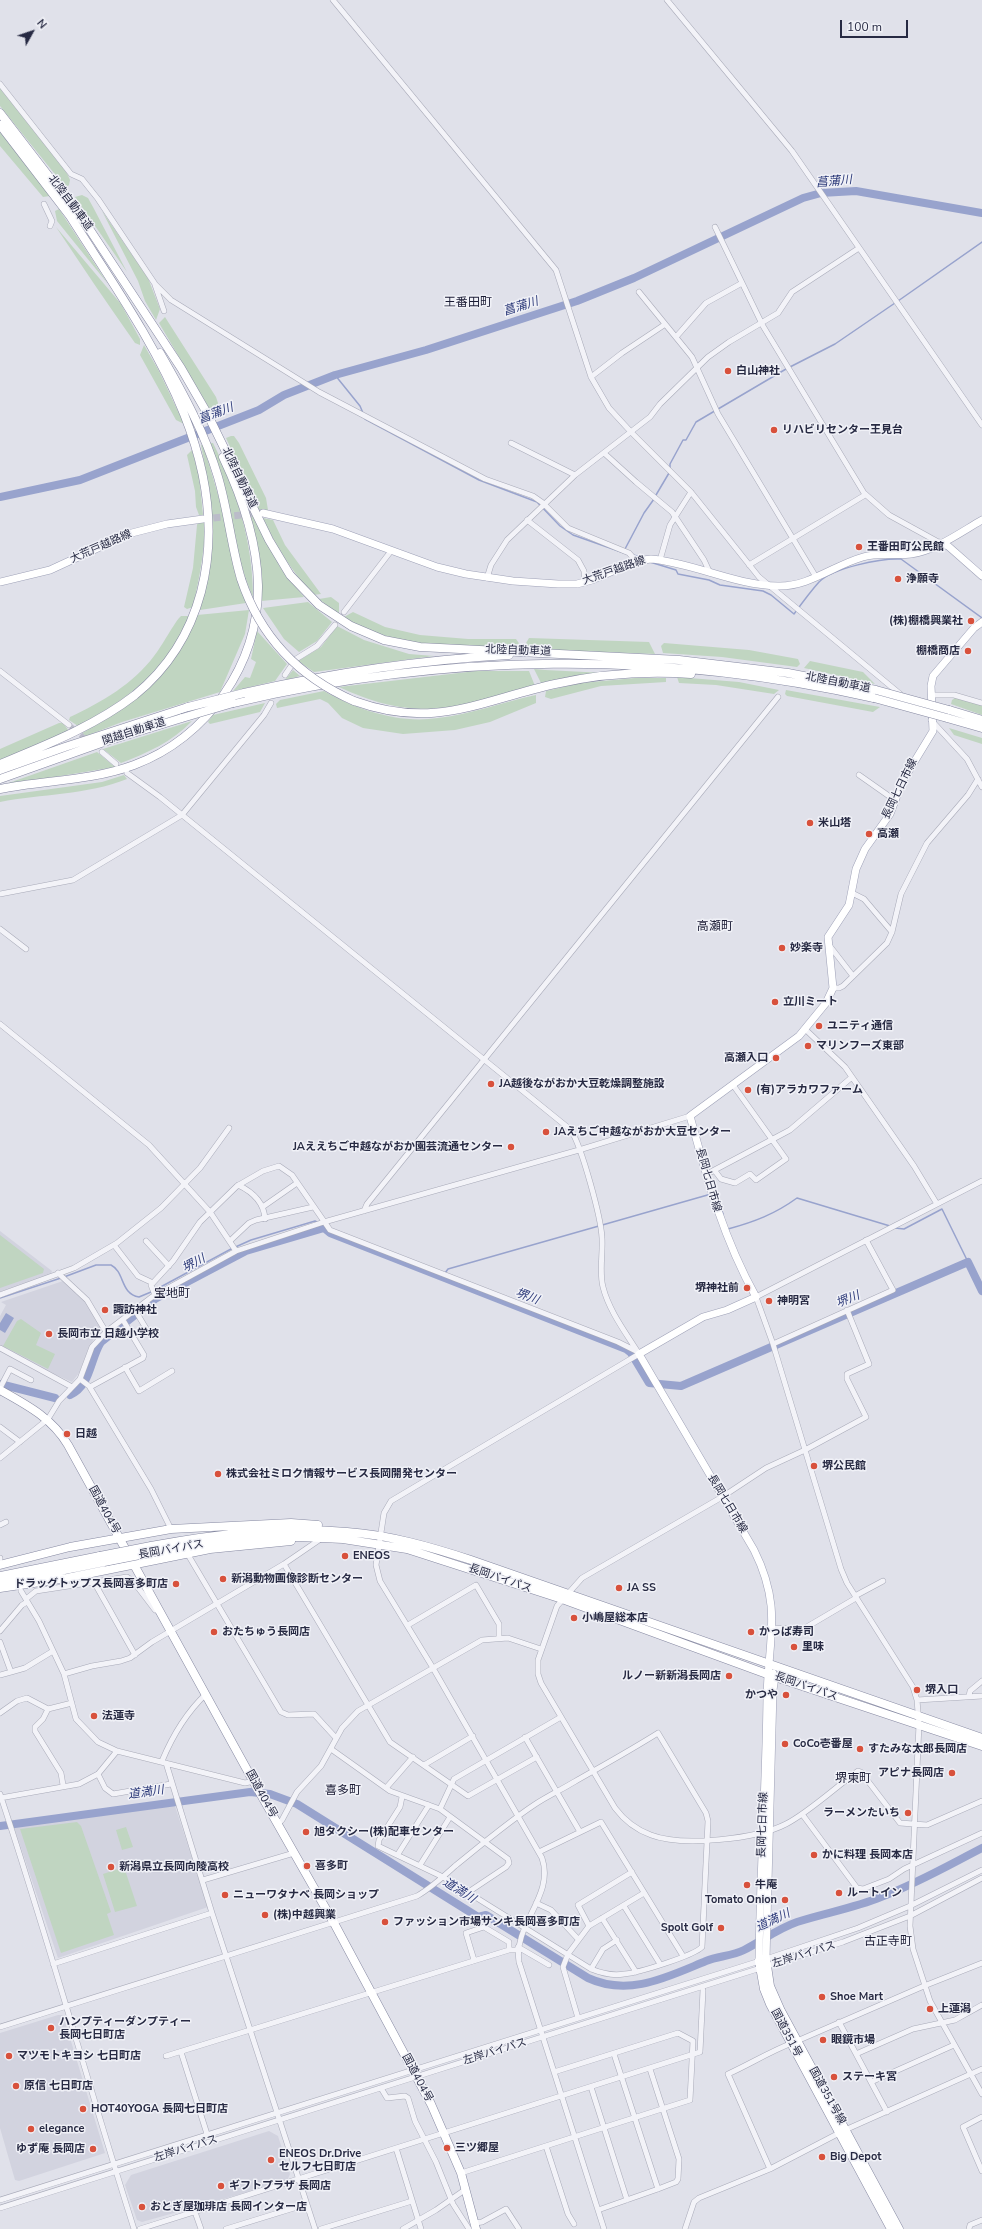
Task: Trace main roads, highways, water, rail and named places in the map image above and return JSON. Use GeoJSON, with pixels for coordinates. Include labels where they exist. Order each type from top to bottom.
{"type":"FeatureCollection","features":[{"type":"Feature","properties":{"kind":"highway","name":"北陸自動車道"},"geometry":{"type":"LineString","coordinates":[[0,113],[70,211],[113,262],[205,414],[269,540],[284,565],[311,598],[333,615],[351,626],[384,640],[420,647],[679,660],[755,668],[822,679],[948,714],[982,720]]}},
{"type":"Feature","properties":{"kind":"highway","name":"北陸自動車道"},"geometry":{"type":"LineString","coordinates":[[0,125],[55,188]]}},
{"type":"Feature","properties":{"kind":"highway"},"geometry":{"type":"LineString","coordinates":[[0,764],[73,732],[122,704],[158,673],[178,646],[186,632],[199,600],[208,551],[205,488],[191,420],[147,340],[70,211]]}},
{"type":"Feature","properties":{"kind":"highway","name":"北陸自動車道"},"geometry":{"type":"LineString","coordinates":[[191,420],[207,445],[223,496],[241,579],[260,621],[284,652],[319,683],[354,700],[398,712],[424,714],[447,712],[473,708],[534,689],[575,680],[656,672],[753,679],[875,694]]}},
{"type":"Feature","properties":{"kind":"highway"},"geometry":{"type":"LineString","coordinates":[[0,789],[104,774],[136,764],[170,747],[186,736],[203,722],[219,703],[235,674],[249,640],[258,585],[250,532],[236,487],[219,441]]}},
{"type":"Feature","properties":{"kind":"highway","name":"北陸自動車道"},"geometry":{"type":"LineString","coordinates":[[270,695],[306,680],[440,660],[508,655],[595,655]]}},
{"type":"Feature","properties":{"kind":"highway","name":"北陸自動車道"},"geometry":{"type":"LineString","coordinates":[[270,695],[308,687],[440,668],[548,662],[636,664],[716,671],[820,687]]}},
{"type":"Feature","properties":{"kind":"highway","name":"関越自動車道"},"geometry":{"type":"LineString","coordinates":[[0,770],[188,707],[244,693],[270,695]]}},
{"type":"Feature","properties":{"kind":"highway","name":"関越自動車道"},"geometry":{"type":"LineString","coordinates":[[0,779],[104,742],[233,703],[270,695]]}},
{"type":"Feature","properties":{"kind":"highway","name":"北陸自動車道"},"geometry":{"type":"LineString","coordinates":[[948,714],[982,728]]}},
{"type":"Feature","properties":{"kind":"highway","name":"国道404号"},"geometry":{"type":"LineString","coordinates":[[1,1387],[48,1420],[65,1440],[262,1797],[372,1992],[445,2134],[466,2189],[473,2227]]}},
{"type":"Feature","properties":{"kind":"highway"},"geometry":{"type":"LineString","coordinates":[[0,1565],[70,1547],[171,1529],[290,1523],[315,1525],[348,1532]]}},
{"type":"Feature","properties":{"kind":"highway","name":"長岡バイパス"},"geometry":{"type":"LineString","coordinates":[[0,1576],[102,1559],[214,1535],[255,1531],[315,1530],[348,1532],[380,1540]]}},
{"type":"Feature","properties":{"kind":"highway","name":"長岡バイパス"},"geometry":{"type":"LineString","coordinates":[[153,1549],[251,1538],[323,1538],[406,1541],[446,1552],[564,1597],[771,1672],[982,1746]]}},
{"type":"Feature","properties":{"kind":"highway"},"geometry":{"type":"LineString","coordinates":[[0,1588],[117,1569],[187,1553],[323,1538]]}},
{"type":"Feature","properties":{"kind":"highway","name":"長岡バイパス"},"geometry":{"type":"LineString","coordinates":[[0,1583],[102,1559]]}},
{"type":"Feature","properties":{"kind":"highway"},"geometry":{"type":"LineString","coordinates":[[117,1569],[133,1572],[160,1611]]}},
{"type":"Feature","properties":{"kind":"highway","name":"長岡バイパス"},"geometry":{"type":"LineString","coordinates":[[771,1672],[919,1715],[982,1738]]}},
{"type":"Feature","properties":{"kind":"highway","name":"国道351号"},"geometry":{"type":"LineString","coordinates":[[763,1964],[767,1996],[794,2042],[842,2132],[890,2229]]}},
{"type":"Feature","properties":{"kind":"highway","name":"国道351号線"},"geometry":{"type":"LineString","coordinates":[[842,2132],[899,2229]]}},
{"type":"Feature","properties":{"kind":"main road","name":"大荒戸越路線"},"geometry":{"type":"LineString","coordinates":[[263,513],[274,517],[322,526],[437,567],[487,578],[558,584],[585,582],[636,561],[647,559],[660,560],[740,581],[767,585],[791,585],[816,577],[863,557],[879,554],[912,554],[940,543],[982,520]]}},
{"type":"Feature","properties":{"kind":"main road","name":"大荒戸越路線"},"geometry":{"type":"LineString","coordinates":[[0,582],[50,570],[128,534],[167,524],[203,519]]}},
{"type":"Feature","properties":{"kind":"main road"},"geometry":{"type":"LineString","coordinates":[[940,543],[948,546],[982,576]]}},
{"type":"Feature","properties":{"kind":"main road","name":"長岡七日市線"},"geometry":{"type":"LineString","coordinates":[[763,1964],[759,1949],[759,1930],[773,1690],[771,1672],[773,1628],[771,1601],[760,1563],[639,1354],[703,1317],[728,1310],[756,1297],[730,1246],[721,1222],[690,1116],[799,1036],[806,1030],[826,1003],[833,988],[828,943],[831,930],[849,905],[858,865],[870,840],[890,814],[909,770],[933,731],[932,681],[937,670],[974,628],[982,622]]}},
{"type":"Feature","properties":{"kind":"main road","name":"長岡七日市線"},"geometry":{"type":"LineString","coordinates":[[763,1964],[767,1926],[766,1830]]}},
{"type":"Feature","properties":{"kind":"water"},"geometry":{"type":"Polygon","coordinates":[[[6,1313],[14,1318],[5,1333],[0,1330],[0,1323],[6,1313]]]}},
{"type":"Feature","properties":{"kind":"waterway","name":"菖蒲川"},"geometry":{"type":"LineString","coordinates":[[0,497],[80,480],[259,410],[284,395],[335,375],[426,350],[577,301],[634,278],[803,198],[821,193],[856,191],[982,213]]}},
{"type":"Feature","properties":{"kind":"waterway"},"geometry":{"type":"LineString","coordinates":[[898,301],[982,242]]}},
{"type":"Feature","properties":{"kind":"waterway"},"geometry":{"type":"LineString","coordinates":[[670,469],[670,464],[683,440],[686,440],[696,422],[786,369],[835,344],[895,303]]}},
{"type":"Feature","properties":{"kind":"waterway"},"geometry":{"type":"LineString","coordinates":[[335,375],[360,406],[363,413]]}},
{"type":"Feature","properties":{"kind":"waterway"},"geometry":{"type":"LineString","coordinates":[[365,419],[479,480],[537,502],[560,526],[573,535],[627,554]]}},
{"type":"Feature","properties":{"kind":"waterway"},"geometry":{"type":"LineString","coordinates":[[656,495],[669,473]]}},
{"type":"Feature","properties":{"kind":"waterway"},"geometry":{"type":"LineString","coordinates":[[625,549],[644,513],[654,499]]}},
{"type":"Feature","properties":{"kind":"waterway"},"geometry":{"type":"LineString","coordinates":[[632,555],[644,557]]}},
{"type":"Feature","properties":{"kind":"waterway"},"geometry":{"type":"LineString","coordinates":[[650,562],[676,570],[678,574],[709,580],[720,585],[763,591],[771,595],[794,614],[819,582],[835,572],[870,562],[901,559],[982,618]]}},
{"type":"Feature","properties":{"kind":"waterway"},"geometry":{"type":"LineString","coordinates":[[714,1193],[716,1192],[723,1214]]}},
{"type":"Feature","properties":{"kind":"waterway"},"geometry":{"type":"LineString","coordinates":[[445,1273],[448,1269],[711,1194]]}},
{"type":"Feature","properties":{"kind":"waterway"},"geometry":{"type":"LineString","coordinates":[[728,1229],[764,1217],[781,1209],[797,1198],[890,1226]]}},
{"type":"Feature","properties":{"kind":"waterway"},"geometry":{"type":"LineString","coordinates":[[895,1228],[904,1229],[942,1209],[968,1262]]}},
{"type":"Feature","properties":{"kind":"waterway"},"geometry":{"type":"LineString","coordinates":[[155,1290],[231,1249],[251,1240],[315,1221],[317,1222]]}},
{"type":"Feature","properties":{"kind":"waterway","name":"堺川"},"geometry":{"type":"LineString","coordinates":[[70,1395],[77,1391],[86,1379],[101,1342],[155,1299],[246,1251],[324,1228],[330,1233],[626,1349],[631,1353],[649,1383],[681,1386],[968,1262],[982,1291]]}},
{"type":"Feature","properties":{"kind":"waterway"},"geometry":{"type":"LineString","coordinates":[[64,1277],[96,1265],[111,1265],[119,1273],[125,1287],[133,1295],[139,1297],[151,1292]]}},
{"type":"Feature","properties":{"kind":"waterway"},"geometry":{"type":"LineString","coordinates":[[0,1298],[61,1278]]}},
{"type":"Feature","properties":{"kind":"waterway","name":"堺川"},"geometry":{"type":"LineString","coordinates":[[0,1384],[55,1398]]}},
{"type":"Feature","properties":{"kind":"waterway","name":"道満川"},"geometry":{"type":"LineString","coordinates":[[0,1826],[250,1792],[270,1794],[297,1804],[478,1917],[486,1915],[588,1978],[618,1986],[648,1983],[711,1959],[739,1952],[797,1922],[871,1901],[894,1892],[982,1848]]}},
{"type":"Feature","properties":{"kind":"tunnel"},"geometry":{"type":"LineString","coordinates":[[203,519],[261,513]]}},
{"type":"Feature","properties":{"kind":"tunnel"},"geometry":{"type":"LineString","coordinates":[[69,725],[87,740]]}},
{"type":"Feature","properties":{"kind":"place","name":"白山神社"},"geometry":{"type":"Point","coordinates":[728,371]}},
{"type":"Feature","properties":{"kind":"place","name":"リハビリセンター王見台"},"geometry":{"type":"Point","coordinates":[774,430]}},
{"type":"Feature","properties":{"kind":"place","name":"王番田町公民館"},"geometry":{"type":"Point","coordinates":[859,547]}},
{"type":"Feature","properties":{"kind":"place","name":"浄願寺"},"geometry":{"type":"Point","coordinates":[898,579]}},
{"type":"Feature","properties":{"kind":"place","name":"(株)棚橋興業社"},"geometry":{"type":"Point","coordinates":[971,621]}},
{"type":"Feature","properties":{"kind":"place","name":"棚橋商店"},"geometry":{"type":"Point","coordinates":[968,651]}},
{"type":"Feature","properties":{"kind":"place","name":"米山塔"},"geometry":{"type":"Point","coordinates":[810,823]}},
{"type":"Feature","properties":{"kind":"place","name":"高瀬"},"geometry":{"type":"Point","coordinates":[869,834]}},
{"type":"Feature","properties":{"kind":"place","name":"妙楽寺"},"geometry":{"type":"Point","coordinates":[782,948]}},
{"type":"Feature","properties":{"kind":"place","name":"立川ミート"},"geometry":{"type":"Point","coordinates":[775,1002]}},
{"type":"Feature","properties":{"kind":"place","name":"ユニティ通信"},"geometry":{"type":"Point","coordinates":[819,1026]}},
{"type":"Feature","properties":{"kind":"place","name":"マリンフーズ東部"},"geometry":{"type":"Point","coordinates":[808,1046]}},
{"type":"Feature","properties":{"kind":"place","name":"高瀬入口"},"geometry":{"type":"Point","coordinates":[776,1058]}},
{"type":"Feature","properties":{"kind":"place","name":"JA越後ながおか大豆乾燥調整施設"},"geometry":{"type":"Point","coordinates":[491,1084]}},
{"type":"Feature","properties":{"kind":"place","name":"(有)アラカワファーム"},"geometry":{"type":"Point","coordinates":[748,1090]}},
{"type":"Feature","properties":{"kind":"place","name":"JAえちご中越ながおか大豆センター"},"geometry":{"type":"Point","coordinates":[546,1132]}},
{"type":"Feature","properties":{"kind":"place","name":"JAええちご中越ながおか園芸流通センター"},"geometry":{"type":"Point","coordinates":[511,1147]}},
{"type":"Feature","properties":{"kind":"place","name":"堺神社前"},"geometry":{"type":"Point","coordinates":[747,1288]}},
{"type":"Feature","properties":{"kind":"place","name":"神明宮"},"geometry":{"type":"Point","coordinates":[769,1301]}},
{"type":"Feature","properties":{"kind":"place","name":"諏訪神社"},"geometry":{"type":"Point","coordinates":[105,1310]}},
{"type":"Feature","properties":{"kind":"place","name":"長岡市立 日越小学校"},"geometry":{"type":"Point","coordinates":[49,1334]}},
{"type":"Feature","properties":{"kind":"place","name":"日越"},"geometry":{"type":"Point","coordinates":[67,1434]}},
{"type":"Feature","properties":{"kind":"place","name":"堺公民館"},"geometry":{"type":"Point","coordinates":[814,1466]}},
{"type":"Feature","properties":{"kind":"place","name":"株式会社ミロク情報サービス長岡開発センター"},"geometry":{"type":"Point","coordinates":[218,1474]}},
{"type":"Feature","properties":{"kind":"place","name":"ENEOS"},"geometry":{"type":"Point","coordinates":[345,1556]}},
{"type":"Feature","properties":{"kind":"place","name":"新潟動物画像診断センター"},"geometry":{"type":"Point","coordinates":[223,1579]}},
{"type":"Feature","properties":{"kind":"place","name":"ドラッグトップス長岡喜多町店"},"geometry":{"type":"Point","coordinates":[176,1584]}},
{"type":"Feature","properties":{"kind":"place","name":"JA SS"},"geometry":{"type":"Point","coordinates":[619,1588]}},
{"type":"Feature","properties":{"kind":"place","name":"小嶋屋総本店"},"geometry":{"type":"Point","coordinates":[574,1618]}},
{"type":"Feature","properties":{"kind":"place","name":"おたちゅう長岡店"},"geometry":{"type":"Point","coordinates":[214,1632]}},
{"type":"Feature","properties":{"kind":"place","name":"かっぱ寿司"},"geometry":{"type":"Point","coordinates":[751,1632]}},
{"type":"Feature","properties":{"kind":"place","name":"里味"},"geometry":{"type":"Point","coordinates":[794,1647]}},
{"type":"Feature","properties":{"kind":"place","name":"ルノー新新潟長岡店"},"geometry":{"type":"Point","coordinates":[729,1676]}},
{"type":"Feature","properties":{"kind":"place","name":"堺入口"},"geometry":{"type":"Point","coordinates":[917,1690]}},
{"type":"Feature","properties":{"kind":"place","name":"かつや"},"geometry":{"type":"Point","coordinates":[786,1695]}},
{"type":"Feature","properties":{"kind":"place","name":"法蓮寺"},"geometry":{"type":"Point","coordinates":[94,1716]}},
{"type":"Feature","properties":{"kind":"place","name":"CoCo壱番屋"},"geometry":{"type":"Point","coordinates":[785,1744]}},
{"type":"Feature","properties":{"kind":"place","name":"すたみな太郎長岡店"},"geometry":{"type":"Point","coordinates":[860,1749]}},
{"type":"Feature","properties":{"kind":"place","name":"アピナ長岡店"},"geometry":{"type":"Point","coordinates":[952,1773]}},
{"type":"Feature","properties":{"kind":"place","name":"ラーメンたいち"},"geometry":{"type":"Point","coordinates":[908,1813]}},
{"type":"Feature","properties":{"kind":"place","name":"旭タクシー(株)配車センター"},"geometry":{"type":"Point","coordinates":[306,1832]}},
{"type":"Feature","properties":{"kind":"place","name":"かに料理 長岡本店"},"geometry":{"type":"Point","coordinates":[814,1855]}},
{"type":"Feature","properties":{"kind":"place","name":"喜多町"},"geometry":{"type":"Point","coordinates":[307,1866]}},
{"type":"Feature","properties":{"kind":"place","name":"新潟県立長岡向陵高校"},"geometry":{"type":"Point","coordinates":[111,1867]}},
{"type":"Feature","properties":{"kind":"place","name":"牛庵"},"geometry":{"type":"Point","coordinates":[747,1885]}},
{"type":"Feature","properties":{"kind":"place","name":"ルートイン"},"geometry":{"type":"Point","coordinates":[839,1893]}},
{"type":"Feature","properties":{"kind":"place","name":"ニューワタナベ 長岡ショップ"},"geometry":{"type":"Point","coordinates":[225,1895]}},
{"type":"Feature","properties":{"kind":"place","name":"Tomato Onion"},"geometry":{"type":"Point","coordinates":[785,1900]}},
{"type":"Feature","properties":{"kind":"place","name":"(株)中越興業"},"geometry":{"type":"Point","coordinates":[265,1915]}},
{"type":"Feature","properties":{"kind":"place","name":"ファッション市場サンキ長岡喜多町店"},"geometry":{"type":"Point","coordinates":[385,1922]}},
{"type":"Feature","properties":{"kind":"place","name":"Spolt Golf"},"geometry":{"type":"Point","coordinates":[721,1928]}},
{"type":"Feature","properties":{"kind":"place","name":"Shoe Mart"},"geometry":{"type":"Point","coordinates":[822,1997]}},
{"type":"Feature","properties":{"kind":"place","name":"上蓮潟"},"geometry":{"type":"Point","coordinates":[930,2009]}},
{"type":"Feature","properties":{"kind":"place","name":"ハンプティーダンプティー 長岡七日町店"},"geometry":{"type":"Point","coordinates":[51,2028]}},
{"type":"Feature","properties":{"kind":"place","name":"眼鏡市場"},"geometry":{"type":"Point","coordinates":[823,2040]}},
{"type":"Feature","properties":{"kind":"place","name":"マツモトキヨシ 七日町店"},"geometry":{"type":"Point","coordinates":[9,2056]}},
{"type":"Feature","properties":{"kind":"place","name":"ステーキ宮"},"geometry":{"type":"Point","coordinates":[834,2077]}},
{"type":"Feature","properties":{"kind":"place","name":"原信 七日町店"},"geometry":{"type":"Point","coordinates":[16,2086]}},
{"type":"Feature","properties":{"kind":"place","name":"HOT40YOGA 長岡七日町店"},"geometry":{"type":"Point","coordinates":[83,2109]}},
{"type":"Feature","properties":{"kind":"place","name":"elegance"},"geometry":{"type":"Point","coordinates":[31,2129]}},
{"type":"Feature","properties":{"kind":"place","name":"三ツ郷屋"},"geometry":{"type":"Point","coordinates":[447,2148]}},
{"type":"Feature","properties":{"kind":"place","name":"ゆず庵 長岡店"},"geometry":{"type":"Point","coordinates":[93,2149]}},
{"type":"Feature","properties":{"kind":"place","name":"Big Depot"},"geometry":{"type":"Point","coordinates":[822,2157]}},
{"type":"Feature","properties":{"kind":"place","name":"ENEOS Dr.Drive セルフ七日町店"},"geometry":{"type":"Point","coordinates":[271,2160]}},
{"type":"Feature","properties":{"kind":"place","name":"ギフトプラザ 長岡店"},"geometry":{"type":"Point","coordinates":[221,2186]}},
{"type":"Feature","properties":{"kind":"place","name":"おとぎ屋珈琲店 長岡インター店"},"geometry":{"type":"Point","coordinates":[142,2207]}},
{"type":"Feature","properties":{"kind":"district","name":"王番田町"},"geometry":{"type":"Point","coordinates":[468,303]}},
{"type":"Feature","properties":{"kind":"district","name":"高瀬町"},"geometry":{"type":"Point","coordinates":[715,927]}},
{"type":"Feature","properties":{"kind":"district","name":"宝地町"},"geometry":{"type":"Point","coordinates":[172,1294]}},
{"type":"Feature","properties":{"kind":"district","name":"堺東町"},"geometry":{"type":"Point","coordinates":[853,1779]}},
{"type":"Feature","properties":{"kind":"district","name":"喜多町"},"geometry":{"type":"Point","coordinates":[343,1791]}},
{"type":"Feature","properties":{"kind":"district","name":"古正寺町"},"geometry":{"type":"Point","coordinates":[888,1942]}}]}
